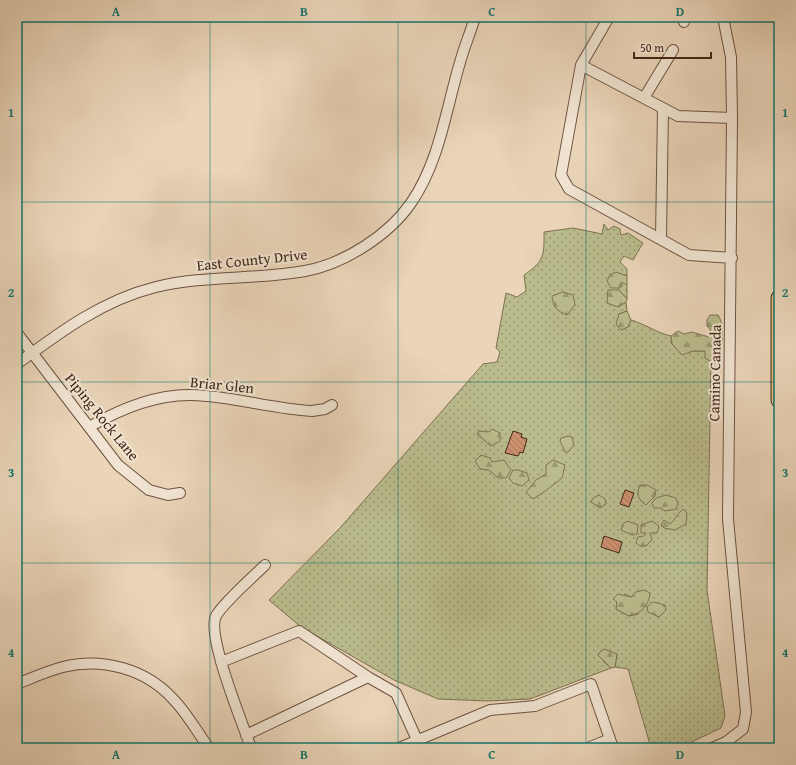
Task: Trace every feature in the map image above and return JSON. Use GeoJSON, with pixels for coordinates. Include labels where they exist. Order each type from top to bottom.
{"type":"FeatureCollection","features":[{"type":"Feature","properties":{"kind":"highway"},"geometry":{"type":"LineString","coordinates":[[779,298],[779,400]]}},
{"type":"Feature","properties":{"kind":"street","name":"East County Drive"},"geometry":{"type":"LineString","coordinates":[[17,364],[80,319],[107,305],[134,294],[174,284],[306,271],[353,255],[385,232],[410,204],[428,173],[437,150],[461,59],[476,17]]}},
{"type":"Feature","properties":{"kind":"street"},"geometry":{"type":"LineString","coordinates":[[609,17],[581,66],[561,175],[569,189],[689,255],[732,258]]}},
{"type":"Feature","properties":{"kind":"street","name":"Camino Canada"},"geometry":{"type":"LineString","coordinates":[[712,748],[726,742],[743,729],[746,712],[728,519],[732,258],[732,118],[731,57],[723,17]]}},
{"type":"Feature","properties":{"kind":"street"},"geometry":{"type":"LineString","coordinates":[[644,98],[673,50]]}},
{"type":"Feature","properties":{"kind":"street"},"geometry":{"type":"LineString","coordinates":[[581,66],[678,116],[732,118]]}},
{"type":"Feature","properties":{"kind":"street"},"geometry":{"type":"LineString","coordinates":[[661,239],[663,108]]}},
{"type":"Feature","properties":{"kind":"street","name":"Piping Rock Lane"},"geometry":{"type":"LineString","coordinates":[[17,333],[118,466],[139,483],[159,493],[168,495],[180,493]]}},
{"type":"Feature","properties":{"kind":"street","name":"Briar Glen"},"geometry":{"type":"LineString","coordinates":[[89,427],[134,405],[183,395],[213,397],[312,412],[325,409],[332,405]]}},
{"type":"Feature","properties":{"kind":"street"},"geometry":{"type":"LineString","coordinates":[[251,748],[221,662],[214,630],[215,618],[265,565]]}},
{"type":"Feature","properties":{"kind":"street"},"geometry":{"type":"LineString","coordinates":[[221,662],[299,631],[368,677],[396,693],[417,740]]}},
{"type":"Feature","properties":{"kind":"street"},"geometry":{"type":"LineString","coordinates":[[17,684],[53,670],[76,665],[103,665],[124,669],[149,680],[169,695],[209,748]]}},
{"type":"Feature","properties":{"kind":"street"},"geometry":{"type":"LineString","coordinates":[[246,735],[368,677]]}},
{"type":"Feature","properties":{"kind":"street"},"geometry":{"type":"LineString","coordinates":[[399,748],[490,710],[535,706],[591,684],[612,744],[588,748]]}},
{"type":"Feature","properties":{"kind":"green space"},"geometry":{"type":"Polygon","coordinates":[[[604,224],[608,230],[614,226],[620,229],[621,235],[628,233],[643,243],[633,260],[624,256],[620,262],[627,269],[627,276],[616,273],[627,286],[627,299],[619,290],[618,307],[626,302],[627,311],[619,314],[628,327],[631,320],[671,336],[672,344],[693,351],[706,351],[711,362],[707,590],[725,716],[721,728],[679,748],[651,748],[628,669],[615,667],[617,654],[603,661],[611,668],[530,699],[488,701],[438,699],[394,680],[301,627],[269,600],[340,528],[483,364],[497,362],[500,352],[496,348],[506,293],[517,297],[526,291],[524,275],[536,266],[542,257],[544,232],[573,228],[602,234],[604,224]],[[625,594],[617,602],[616,609],[629,616],[638,614],[631,597],[625,594]]]}},
{"type":"Feature","properties":{"kind":"green space"},"geometry":{"type":"Polygon","coordinates":[[[616,272],[627,276],[627,286],[623,282],[620,288],[611,288],[607,281],[610,275],[616,272]]]}},
{"type":"Feature","properties":{"kind":"green space"},"geometry":{"type":"Polygon","coordinates":[[[608,290],[619,290],[627,299],[626,302],[618,307],[607,303],[608,290]]]}},
{"type":"Feature","properties":{"kind":"green space"},"geometry":{"type":"Polygon","coordinates":[[[563,292],[573,295],[575,305],[567,315],[556,308],[553,303],[552,296],[563,292]]]}},
{"type":"Feature","properties":{"kind":"green space"},"geometry":{"type":"Polygon","coordinates":[[[627,311],[631,320],[628,327],[621,330],[616,324],[619,314],[627,311]]]}},
{"type":"Feature","properties":{"kind":"green space"},"geometry":{"type":"Polygon","coordinates":[[[710,315],[718,315],[722,326],[720,353],[715,364],[705,358],[705,351],[693,351],[682,355],[672,344],[671,336],[678,331],[684,334],[692,332],[709,337],[710,329],[707,326],[707,320],[710,315]]]}},
{"type":"Feature","properties":{"kind":"green space"},"geometry":{"type":"Polygon","coordinates":[[[492,429],[500,433],[500,441],[491,446],[477,434],[479,431],[489,432],[492,429]]]}},
{"type":"Feature","properties":{"kind":"green space"},"geometry":{"type":"Polygon","coordinates":[[[568,436],[572,437],[574,445],[568,452],[565,452],[560,441],[561,438],[568,436]]]}},
{"type":"Feature","properties":{"kind":"green space"},"geometry":{"type":"Polygon","coordinates":[[[481,455],[490,458],[492,462],[504,460],[511,470],[506,478],[498,478],[489,470],[480,469],[475,461],[481,455]]]}},
{"type":"Feature","properties":{"kind":"green space"},"geometry":{"type":"Polygon","coordinates":[[[553,460],[565,465],[562,478],[533,499],[526,492],[536,480],[546,474],[546,465],[553,460]]]}},
{"type":"Feature","properties":{"kind":"green space"},"geometry":{"type":"Polygon","coordinates":[[[513,470],[527,473],[529,480],[522,486],[513,483],[509,478],[513,470]]]}},
{"type":"Feature","properties":{"kind":"green space"},"geometry":{"type":"Polygon","coordinates":[[[640,485],[647,485],[656,490],[655,496],[646,505],[638,496],[640,485]]]}},
{"type":"Feature","properties":{"kind":"green space"},"geometry":{"type":"Polygon","coordinates":[[[599,495],[605,499],[606,504],[600,508],[591,502],[593,498],[599,495]]]}},
{"type":"Feature","properties":{"kind":"green space"},"geometry":{"type":"Polygon","coordinates":[[[666,495],[676,498],[678,504],[676,509],[665,511],[661,508],[654,508],[652,503],[656,498],[666,495]]]}},
{"type":"Feature","properties":{"kind":"green space"},"geometry":{"type":"Polygon","coordinates":[[[683,509],[687,513],[686,524],[675,530],[664,528],[661,525],[664,520],[670,524],[683,509]]]}},
{"type":"Feature","properties":{"kind":"green space"},"geometry":{"type":"Polygon","coordinates":[[[627,521],[638,525],[637,534],[632,535],[621,530],[623,524],[627,521]]]}},
{"type":"Feature","properties":{"kind":"green space"},"geometry":{"type":"Polygon","coordinates":[[[652,521],[659,526],[657,533],[650,533],[652,540],[646,546],[640,546],[636,543],[638,537],[644,536],[646,533],[641,533],[641,525],[652,521]]]}},
{"type":"Feature","properties":{"kind":"green space"},"geometry":{"type":"Polygon","coordinates":[[[644,590],[650,593],[646,605],[641,611],[629,616],[616,609],[617,602],[613,599],[618,594],[631,597],[636,592],[644,590]]]}},
{"type":"Feature","properties":{"kind":"green space"},"geometry":{"type":"Polygon","coordinates":[[[653,602],[665,605],[666,610],[659,617],[648,612],[647,607],[653,602]]]}},
{"type":"Feature","properties":{"kind":"green space"},"geometry":{"type":"Polygon","coordinates":[[[604,649],[617,654],[615,667],[611,668],[598,655],[604,649]]]}},
{"type":"Feature","properties":{"kind":"building"},"geometry":{"type":"Polygon","coordinates":[[[513,431],[522,434],[521,437],[527,439],[523,453],[520,452],[518,456],[505,453],[513,431]]]}},
{"type":"Feature","properties":{"kind":"building"},"geometry":{"type":"Polygon","coordinates":[[[625,490],[634,493],[629,507],[620,504],[625,490]]]}},
{"type":"Feature","properties":{"kind":"building"},"geometry":{"type":"Polygon","coordinates":[[[604,536],[622,542],[619,553],[601,547],[604,536]]]}}]}
